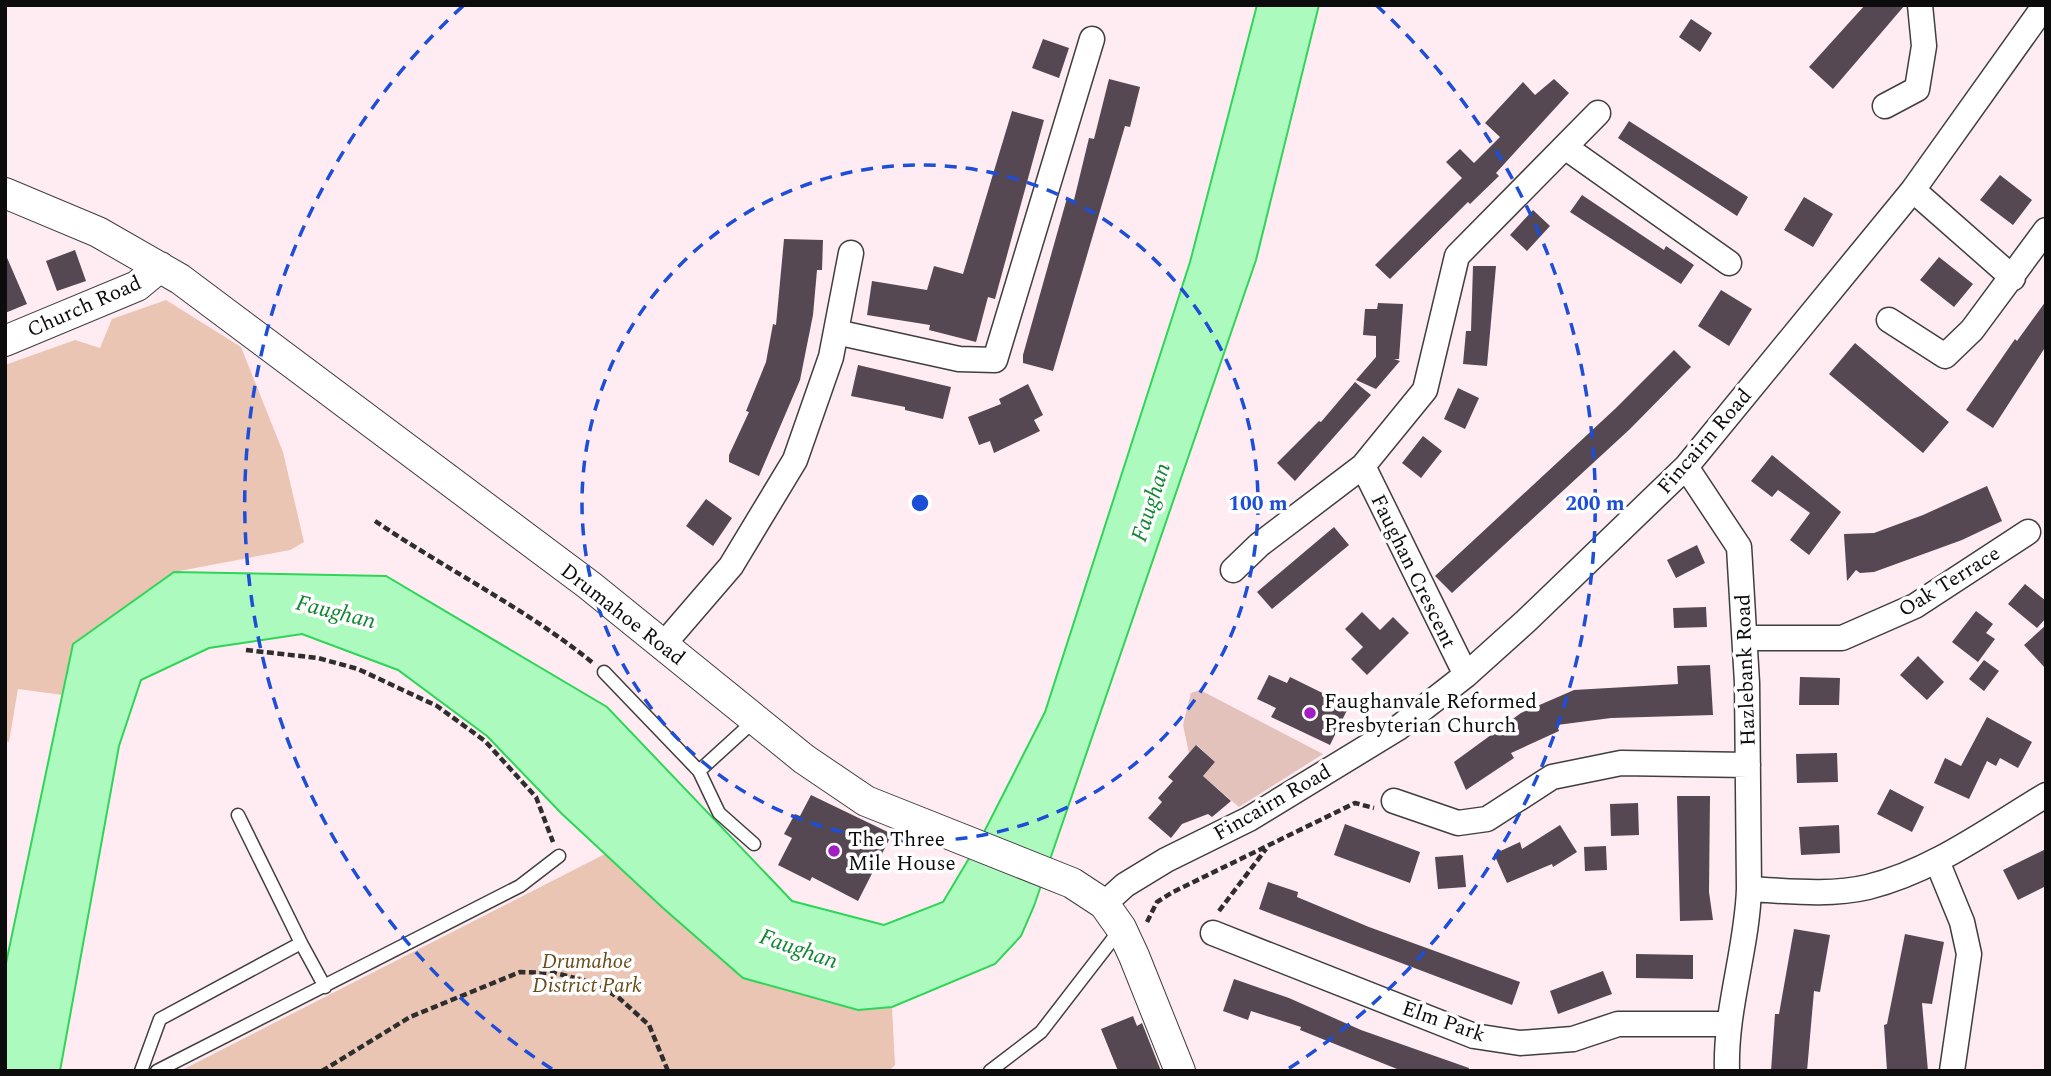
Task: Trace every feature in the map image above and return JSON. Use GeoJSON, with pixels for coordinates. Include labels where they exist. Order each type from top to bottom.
{"type":"FeatureCollection","features":[{"type":"Feature","properties":{"kind":"street"},"geometry":{"type":"LineString","coordinates":[[1885,106],[1917,89],[1924,46],[1920,5]]}},
{"type":"Feature","properties":{"kind":"street","name":"Fincairn Road"},"geometry":{"type":"LineString","coordinates":[[1104,904],[1125,885],[1166,860],[1248,819],[1398,728],[1466,675],[1686,467],[1913,190],[2045,5]]}},
{"type":"Feature","properties":{"kind":"street"},"geometry":{"type":"LineString","coordinates":[[836,332],[959,359],[995,360],[1092,39]]}},
{"type":"Feature","properties":{"kind":"street","name":"Faughan Crescent"},"geometry":{"type":"LineString","coordinates":[[1233,570],[1259,545],[1363,466],[1425,390],[1457,256],[1598,113]]}},
{"type":"Feature","properties":{"kind":"street"},"geometry":{"type":"LineString","coordinates":[[1565,147],[1729,263]]}},
{"type":"Feature","properties":{"kind":"street"},"geometry":{"type":"LineString","coordinates":[[1913,190],[2013,278]]}},
{"type":"Feature","properties":{"kind":"street","name":"Drumahoe Road"},"geometry":{"type":"LineString","coordinates":[[5,193],[98,232],[160,267],[428,464],[663,645],[804,759],[866,801],[1072,883],[1104,904],[1121,928],[1134,956],[1180,1071]]}},
{"type":"Feature","properties":{"kind":"street"},"geometry":{"type":"LineString","coordinates":[[1889,320],[1945,356],[1972,330],[2046,230]]}},
{"type":"Feature","properties":{"kind":"street"},"geometry":{"type":"LineString","coordinates":[[663,645],[731,566],[795,460],[831,357],[851,253]]}},
{"type":"Feature","properties":{"kind":"street","name":"Church Road"},"geometry":{"type":"LineString","coordinates":[[5,341],[137,286],[160,267]]}},
{"type":"Feature","properties":{"kind":"street","name":"Faughan Crescent"},"geometry":{"type":"LineString","coordinates":[[1363,466],[1466,675]]}},
{"type":"Feature","properties":{"kind":"street","name":"Hazlebank Road"},"geometry":{"type":"LineString","coordinates":[[1686,467],[1739,547],[1745,638],[1749,888],[1748,914],[1728,1024],[1727,1071]]}},
{"type":"Feature","properties":{"kind":"street","name":"Oak Terrace"},"geometry":{"type":"LineString","coordinates":[[1745,638],[1842,638],[1915,606],[2028,532]]}},
{"type":"Feature","properties":{"kind":"street"},"geometry":{"type":"LineString","coordinates":[[1394,802],[1458,823],[1487,819],[1552,777],[1621,763],[1748,765]]}},
{"type":"Feature","properties":{"kind":"street"},"geometry":{"type":"LineString","coordinates":[[1749,888],[1800,892],[1867,888],[1937,861],[2046,795]]}},
{"type":"Feature","properties":{"kind":"street"},"geometry":{"type":"LineString","coordinates":[[1937,861],[1962,922],[1969,954],[1952,1071]]}},
{"type":"Feature","properties":{"kind":"street","name":"Elm Park"},"geometry":{"type":"LineString","coordinates":[[1213,933],[1474,1036],[1520,1043],[1573,1039],[1618,1024],[1728,1024]]}},
{"type":"Feature","properties":{"kind":"lane"},"geometry":{"type":"LineString","coordinates":[[604,672],[699,771],[719,813],[754,844]]}},
{"type":"Feature","properties":{"kind":"lane"},"geometry":{"type":"LineString","coordinates":[[699,771],[755,720]]}},
{"type":"Feature","properties":{"kind":"lane"},"geometry":{"type":"LineString","coordinates":[[238,815],[324,987]]}},
{"type":"Feature","properties":{"kind":"lane"},"geometry":{"type":"LineString","coordinates":[[157,1071],[520,886],[559,856]]}},
{"type":"Feature","properties":{"kind":"lane"},"geometry":{"type":"LineString","coordinates":[[990,1071],[1041,1032],[1121,928]]}},
{"type":"Feature","properties":{"kind":"lane"},"geometry":{"type":"LineString","coordinates":[[141,1071],[160,1019],[301,943]]}},
{"type":"Feature","properties":{"kind":"path"},"geometry":{"type":"LineString","coordinates":[[375,521],[422,553],[551,629],[604,672]]}},
{"type":"Feature","properties":{"kind":"path"},"geometry":{"type":"LineString","coordinates":[[246,650],[331,662],[358,670],[437,706],[485,741],[536,797],[559,856]]}},
{"type":"Feature","properties":{"kind":"path"},"geometry":{"type":"LineString","coordinates":[[1134,956],[1157,902],[1355,803],[1371,809],[1394,802]]}},
{"type":"Feature","properties":{"kind":"path"},"geometry":{"type":"LineString","coordinates":[[1213,933],[1219,911],[1266,848]]}},
{"type":"Feature","properties":{"kind":"path"},"geometry":{"type":"LineString","coordinates":[[322,1071],[410,1017],[520,972],[555,973],[595,983],[619,998],[649,1025],[668,1071]]}},
{"type":"Feature","properties":{"kind":"green space"},"geometry":{"type":"Polygon","coordinates":[[[166,300],[241,347],[283,452],[304,542],[290,550],[174,572],[73,644],[63,695],[18,689],[9,742],[5,741],[5,365],[75,340],[100,348],[112,319],[166,300]]]}},
{"type":"Feature","properties":{"kind":"green space","name":"Drumahoe District Park"},"geometry":{"type":"Polygon","coordinates":[[[605,854],[663,908],[858,1010],[892,1007],[895,1065],[889,1071],[180,1071],[605,854]]]}},
{"type":"Feature","properties":{"kind":"shaded area"},"geometry":{"type":"Polygon","coordinates":[[[1200,690],[1323,754],[1239,807],[1203,776],[1215,762],[1197,745],[1189,753],[1183,725],[1191,693],[1200,690]]]}},
{"type":"Feature","properties":{"kind":"water","name":"Faughan"},"geometry":{"type":"Polygon","coordinates":[[[1257,5],[1319,5],[1256,260],[1034,906],[1021,936],[995,964],[892,1007],[858,1010],[743,978],[561,813],[487,736],[398,670],[302,634],[209,648],[141,680],[119,746],[60,1071],[5,1071],[5,968],[73,644],[174,572],[386,576],[607,707],[792,901],[884,925],[943,902],[980,840],[1045,712],[1190,262],[1257,5]]]}},
{"type":"Feature","properties":{"kind":"building"},"geometry":{"type":"Polygon","coordinates":[[[1865,5],[1905,5],[1833,89],[1809,67],[1865,5]]]}},
{"type":"Feature","properties":{"kind":"building"},"geometry":{"type":"Polygon","coordinates":[[[1691,19],[1712,33],[1700,52],[1679,37],[1691,19]]]}},
{"type":"Feature","properties":{"kind":"building"},"geometry":{"type":"Polygon","coordinates":[[[1043,39],[1069,48],[1059,78],[1032,68],[1043,39]]]}},
{"type":"Feature","properties":{"kind":"building"},"geometry":{"type":"Polygon","coordinates":[[[1109,79],[1140,87],[1130,127],[1125,126],[1053,371],[1023,363],[1023,355],[1067,198],[1074,200],[1089,138],[1094,139],[1109,79]]]}},
{"type":"Feature","properties":{"kind":"building"},"geometry":{"type":"Polygon","coordinates":[[[1554,79],[1569,93],[1496,173],[1499,176],[1470,204],[1468,202],[1390,279],[1375,265],[1462,178],[1446,162],[1460,149],[1474,163],[1500,137],[1485,123],[1523,82],[1535,95],[1554,79]]]}},
{"type":"Feature","properties":{"kind":"building"},"geometry":{"type":"Polygon","coordinates":[[[1012,111],[1044,120],[995,299],[988,297],[976,342],[929,330],[930,325],[867,315],[872,281],[927,290],[934,266],[963,274],[1012,111]]]}},
{"type":"Feature","properties":{"kind":"building"},"geometry":{"type":"Polygon","coordinates":[[[1629,121],[1748,197],[1737,216],[1618,138],[1629,121]]]}},
{"type":"Feature","properties":{"kind":"building"},"geometry":{"type":"Polygon","coordinates":[[[2000,175],[2032,200],[2013,225],[1980,200],[2000,175]]]}},
{"type":"Feature","properties":{"kind":"building"},"geometry":{"type":"Polygon","coordinates":[[[1582,195],[1664,250],[1666,246],[1694,265],[1681,284],[1570,212],[1582,195]]]}},
{"type":"Feature","properties":{"kind":"building"},"geometry":{"type":"Polygon","coordinates":[[[1804,197],[1833,214],[1813,247],[1784,230],[1804,197]]]}},
{"type":"Feature","properties":{"kind":"building"},"geometry":{"type":"Polygon","coordinates":[[[1533,210],[1550,226],[1527,251],[1510,235],[1533,210]]]}},
{"type":"Feature","properties":{"kind":"building"},"geometry":{"type":"Polygon","coordinates":[[[784,239],[823,240],[822,270],[817,270],[813,315],[800,380],[759,476],[729,462],[729,455],[749,412],[746,411],[766,362],[773,324],[776,325],[784,239]]]}},
{"type":"Feature","properties":{"kind":"building"},"geometry":{"type":"Polygon","coordinates":[[[75,250],[86,281],[57,291],[46,261],[75,250]]]}},
{"type":"Feature","properties":{"kind":"building"},"geometry":{"type":"Polygon","coordinates":[[[5,253],[27,304],[5,313],[5,253]]]}},
{"type":"Feature","properties":{"kind":"building"},"geometry":{"type":"Polygon","coordinates":[[[1939,257],[1973,284],[1954,307],[1920,280],[1939,257]]]}},
{"type":"Feature","properties":{"kind":"building"},"geometry":{"type":"Polygon","coordinates":[[[1473,266],[1496,266],[1487,366],[1463,364],[1466,331],[1471,331],[1473,266]]]}},
{"type":"Feature","properties":{"kind":"building"},"geometry":{"type":"Polygon","coordinates":[[[1721,290],[1752,309],[1729,346],[1698,326],[1721,290]]]}},
{"type":"Feature","properties":{"kind":"building"},"geometry":{"type":"Polygon","coordinates":[[[2046,301],[2046,346],[1993,428],[1966,410],[2015,339],[2017,341],[2046,301]]]}},
{"type":"Feature","properties":{"kind":"building"},"geometry":{"type":"Polygon","coordinates":[[[1378,303],[1403,304],[1399,359],[1394,359],[1400,361],[1376,389],[1356,380],[1376,357],[1376,336],[1363,335],[1365,309],[1377,309],[1378,303]]]}},
{"type":"Feature","properties":{"kind":"building"},"geometry":{"type":"Polygon","coordinates":[[[1855,343],[1949,422],[1923,453],[1829,374],[1855,343]]]}},
{"type":"Feature","properties":{"kind":"building"},"geometry":{"type":"Polygon","coordinates":[[[1674,350],[1691,367],[1630,429],[1452,593],[1435,576],[1616,408],[1674,350]]]}},
{"type":"Feature","properties":{"kind":"building"},"geometry":{"type":"Polygon","coordinates":[[[858,365],[951,387],[943,419],[905,410],[905,407],[851,396],[858,365]]]}},
{"type":"Feature","properties":{"kind":"building"},"geometry":{"type":"Polygon","coordinates":[[[1355,382],[1371,395],[1295,481],[1277,463],[1321,422],[1355,382]]]}},
{"type":"Feature","properties":{"kind":"building"},"geometry":{"type":"Polygon","coordinates":[[[1028,384],[1043,415],[1034,420],[1040,431],[994,453],[990,441],[979,445],[968,417],[1001,404],[999,399],[1028,384]]]}},
{"type":"Feature","properties":{"kind":"building"},"geometry":{"type":"Polygon","coordinates":[[[1458,388],[1479,398],[1465,429],[1444,419],[1458,388]]]}},
{"type":"Feature","properties":{"kind":"building"},"geometry":{"type":"Polygon","coordinates":[[[1423,436],[1442,451],[1421,478],[1402,463],[1423,436]]]}},
{"type":"Feature","properties":{"kind":"building"},"geometry":{"type":"Polygon","coordinates":[[[1772,455],[1841,512],[1809,555],[1790,540],[1810,513],[1778,490],[1772,497],[1751,481],[1772,455]]]}},
{"type":"Feature","properties":{"kind":"building"},"geometry":{"type":"Polygon","coordinates":[[[1987,486],[2002,521],[1962,540],[1874,572],[1860,573],[1856,570],[1847,581],[1844,534],[1874,533],[1923,515],[1987,486]]]}},
{"type":"Feature","properties":{"kind":"building"},"geometry":{"type":"Polygon","coordinates":[[[706,499],[732,518],[713,546],[686,526],[706,499]]]}},
{"type":"Feature","properties":{"kind":"building"},"geometry":{"type":"Polygon","coordinates":[[[1334,527],[1349,545],[1272,609],[1257,592],[1334,527]]]}},
{"type":"Feature","properties":{"kind":"building"},"geometry":{"type":"Polygon","coordinates":[[[1697,545],[1705,563],[1676,578],[1667,560],[1697,545]]]}},
{"type":"Feature","properties":{"kind":"building"},"geometry":{"type":"Polygon","coordinates":[[[2025,584],[2046,601],[2046,618],[2037,628],[2008,604],[2025,584]]]}},
{"type":"Feature","properties":{"kind":"building"},"geometry":{"type":"Polygon","coordinates":[[[1706,607],[1707,627],[1674,628],[1673,608],[1706,607]]]}},
{"type":"Feature","properties":{"kind":"building"},"geometry":{"type":"Polygon","coordinates":[[[1976,611],[1993,624],[1986,633],[1995,639],[1978,662],[1952,642],[1976,611]]]}},
{"type":"Feature","properties":{"kind":"building"},"geometry":{"type":"Polygon","coordinates":[[[1362,612],[1380,630],[1393,617],[1409,633],[1367,675],[1351,659],[1363,647],[1345,629],[1362,612]]]}},
{"type":"Feature","properties":{"kind":"building"},"geometry":{"type":"Polygon","coordinates":[[[2046,625],[2046,669],[2024,645],[2046,625]]]}},
{"type":"Feature","properties":{"kind":"building"},"geometry":{"type":"Polygon","coordinates":[[[1918,656],[1944,682],[1927,700],[1900,675],[1918,656]]]}},
{"type":"Feature","properties":{"kind":"building"},"geometry":{"type":"Polygon","coordinates":[[[1984,660],[1999,671],[1984,691],[1969,679],[1984,660]]]}},
{"type":"Feature","properties":{"kind":"building"},"geometry":{"type":"Polygon","coordinates":[[[1710,665],[1713,715],[1611,718],[1557,725],[1559,731],[1511,753],[1514,758],[1466,790],[1454,762],[1521,713],[1574,690],[1678,684],[1677,666],[1710,665]]]}},
{"type":"Feature","properties":{"kind":"building","name":"Faughanvale Reformed Presbyterian Church"},"geometry":{"type":"Polygon","coordinates":[[[1269,675],[1287,683],[1290,677],[1349,706],[1330,745],[1271,717],[1276,708],[1257,699],[1269,675]]]}},
{"type":"Feature","properties":{"kind":"building"},"geometry":{"type":"Polygon","coordinates":[[[1800,677],[1840,678],[1839,705],[1799,705],[1800,677]]]}},
{"type":"Feature","properties":{"kind":"building"},"geometry":{"type":"Polygon","coordinates":[[[1987,717],[2032,742],[2018,768],[2000,758],[1996,766],[1987,761],[1969,799],[1934,783],[1945,758],[1961,766],[1987,717]]]}},
{"type":"Feature","properties":{"kind":"building"},"geometry":{"type":"Polygon","coordinates":[[[1196,745],[1215,762],[1203,776],[1231,801],[1212,817],[1208,814],[1182,824],[1171,838],[1148,818],[1162,802],[1158,798],[1173,781],[1168,777],[1196,745]]]}},
{"type":"Feature","properties":{"kind":"building"},"geometry":{"type":"Polygon","coordinates":[[[1837,753],[1838,782],[1797,783],[1796,754],[1837,753]]]}},
{"type":"Feature","properties":{"kind":"building"},"geometry":{"type":"Polygon","coordinates":[[[1890,789],[1924,807],[1912,832],[1877,814],[1890,789]]]}},
{"type":"Feature","properties":{"kind":"building","name":"The Three Mile House"},"geometry":{"type":"Polygon","coordinates":[[[811,795],[892,834],[858,901],[812,877],[810,881],[778,865],[792,838],[784,834],[795,814],[800,816],[811,795]]]}},
{"type":"Feature","properties":{"kind":"building"},"geometry":{"type":"Polygon","coordinates":[[[1677,796],[1710,796],[1709,892],[1713,920],[1680,921],[1677,796]]]}},
{"type":"Feature","properties":{"kind":"building"},"geometry":{"type":"Polygon","coordinates":[[[1638,803],[1639,835],[1611,836],[1610,804],[1638,803]]]}},
{"type":"Feature","properties":{"kind":"building"},"geometry":{"type":"Polygon","coordinates":[[[1345,824],[1420,852],[1410,883],[1334,855],[1345,824]]]}},
{"type":"Feature","properties":{"kind":"building"},"geometry":{"type":"Polygon","coordinates":[[[1560,825],[1577,852],[1553,867],[1552,864],[1507,883],[1494,854],[1520,842],[1522,849],[1560,825]]]}},
{"type":"Feature","properties":{"kind":"building"},"geometry":{"type":"Polygon","coordinates":[[[1839,825],[1840,853],[1801,855],[1799,827],[1839,825]]]}},
{"type":"Feature","properties":{"kind":"building"},"geometry":{"type":"Polygon","coordinates":[[[1606,846],[1607,870],[1585,871],[1584,847],[1606,846]]]}},
{"type":"Feature","properties":{"kind":"building"},"geometry":{"type":"Polygon","coordinates":[[[2046,849],[2046,886],[2018,900],[2003,870],[2046,849]]]}},
{"type":"Feature","properties":{"kind":"building"},"geometry":{"type":"Polygon","coordinates":[[[1463,855],[1466,887],[1438,889],[1435,857],[1463,855]]]}},
{"type":"Feature","properties":{"kind":"building"},"geometry":{"type":"Polygon","coordinates":[[[1268,882],[1298,892],[1297,897],[1369,927],[1520,982],[1512,1005],[1259,909],[1268,882]]]}},
{"type":"Feature","properties":{"kind":"building"},"geometry":{"type":"Polygon","coordinates":[[[1794,929],[1830,935],[1820,992],[1814,991],[1807,1071],[1771,1071],[1775,1014],[1779,1014],[1794,929]]]}},
{"type":"Feature","properties":{"kind":"building"},"geometry":{"type":"Polygon","coordinates":[[[1905,934],[1944,942],[1932,1004],[1922,1003],[1928,1071],[1887,1071],[1884,1025],[1887,1024],[1905,934]]]}},
{"type":"Feature","properties":{"kind":"building"},"geometry":{"type":"Polygon","coordinates":[[[1636,954],[1693,955],[1693,979],[1636,978],[1636,954]]]}},
{"type":"Feature","properties":{"kind":"building"},"geometry":{"type":"Polygon","coordinates":[[[1603,971],[1612,994],[1558,1014],[1550,991],[1603,971]]]}},
{"type":"Feature","properties":{"kind":"building"},"geometry":{"type":"Polygon","coordinates":[[[1234,979],[1289,998],[1361,1030],[1469,1068],[1468,1071],[1402,1071],[1300,1030],[1301,1027],[1251,1011],[1248,1020],[1223,1011],[1234,979]]]}},
{"type":"Feature","properties":{"kind":"building"},"geometry":{"type":"Polygon","coordinates":[[[1133,1016],[1137,1026],[1142,1023],[1161,1071],[1118,1071],[1101,1029],[1133,1016]]]}},
{"type":"Feature","properties":{"kind":"place","name":"Faughanvale Reformed Presbyterian Church"},"geometry":{"type":"Point","coordinates":[1310,713]}},
{"type":"Feature","properties":{"kind":"place","name":"The Three Mile House"},"geometry":{"type":"Point","coordinates":[834,851]}}]}
